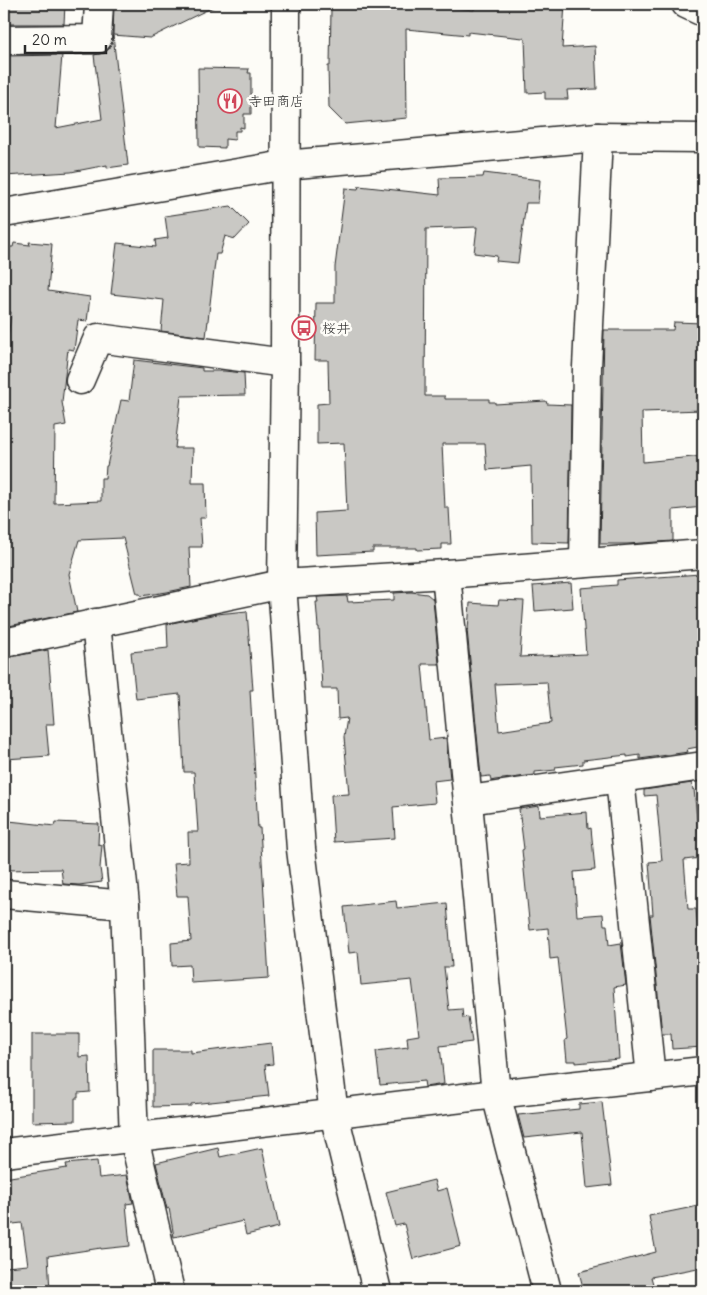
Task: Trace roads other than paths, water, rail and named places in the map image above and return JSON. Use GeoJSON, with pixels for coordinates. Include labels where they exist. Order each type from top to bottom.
{"type":"FeatureCollection","features":[{"type":"Feature","properties":{"kind":"street"},"geometry":{"type":"LineString","coordinates":[[4,40],[97,39],[99,4]]}},
{"type":"Feature","properties":{"kind":"street"},"geometry":{"type":"LineString","coordinates":[[286,4],[282,584],[301,849],[334,1114],[376,1291]]}},
{"type":"Feature","properties":{"kind":"street"},"geometry":{"type":"LineString","coordinates":[[686,4],[703,12]]}},
{"type":"Feature","properties":{"kind":"street"},"geometry":{"type":"LineString","coordinates":[[584,563],[587,367],[598,137]]}},
{"type":"Feature","properties":{"kind":"street"},"geometry":{"type":"LineString","coordinates":[[4,213],[285,165],[598,137],[703,138]]}},
{"type":"Feature","properties":{"kind":"street"},"geometry":{"type":"LineString","coordinates":[[80,380],[98,338],[285,364]]}},
{"type":"Feature","properties":{"kind":"street"},"geometry":{"type":"LineString","coordinates":[[4,643],[282,584],[446,574],[703,554]]}},
{"type":"Feature","properties":{"kind":"street"},"geometry":{"type":"LineString","coordinates":[[446,574],[496,1094],[547,1291]]}},
{"type":"Feature","properties":{"kind":"street"},"geometry":{"type":"LineString","coordinates":[[96,623],[125,905],[134,1138],[170,1291]]}},
{"type":"Feature","properties":{"kind":"street"},"geometry":{"type":"LineString","coordinates":[[468,800],[703,766]]}},
{"type":"Feature","properties":{"kind":"street"},"geometry":{"type":"LineString","coordinates":[[620,779],[651,1077]]}},
{"type":"Feature","properties":{"kind":"street"},"geometry":{"type":"LineString","coordinates":[[4,894],[125,905]]}},
{"type":"Feature","properties":{"kind":"street"},"geometry":{"type":"LineString","coordinates":[[4,1153],[703,1071]]}},
{"type":"Feature","properties":{"kind":"place","name":"寺田商店"},"geometry":{"type":"Point","coordinates":[230,101]}},
{"type":"Feature","properties":{"kind":"place","name":"桜井"},"geometry":{"type":"Point","coordinates":[304,328]}}]}
